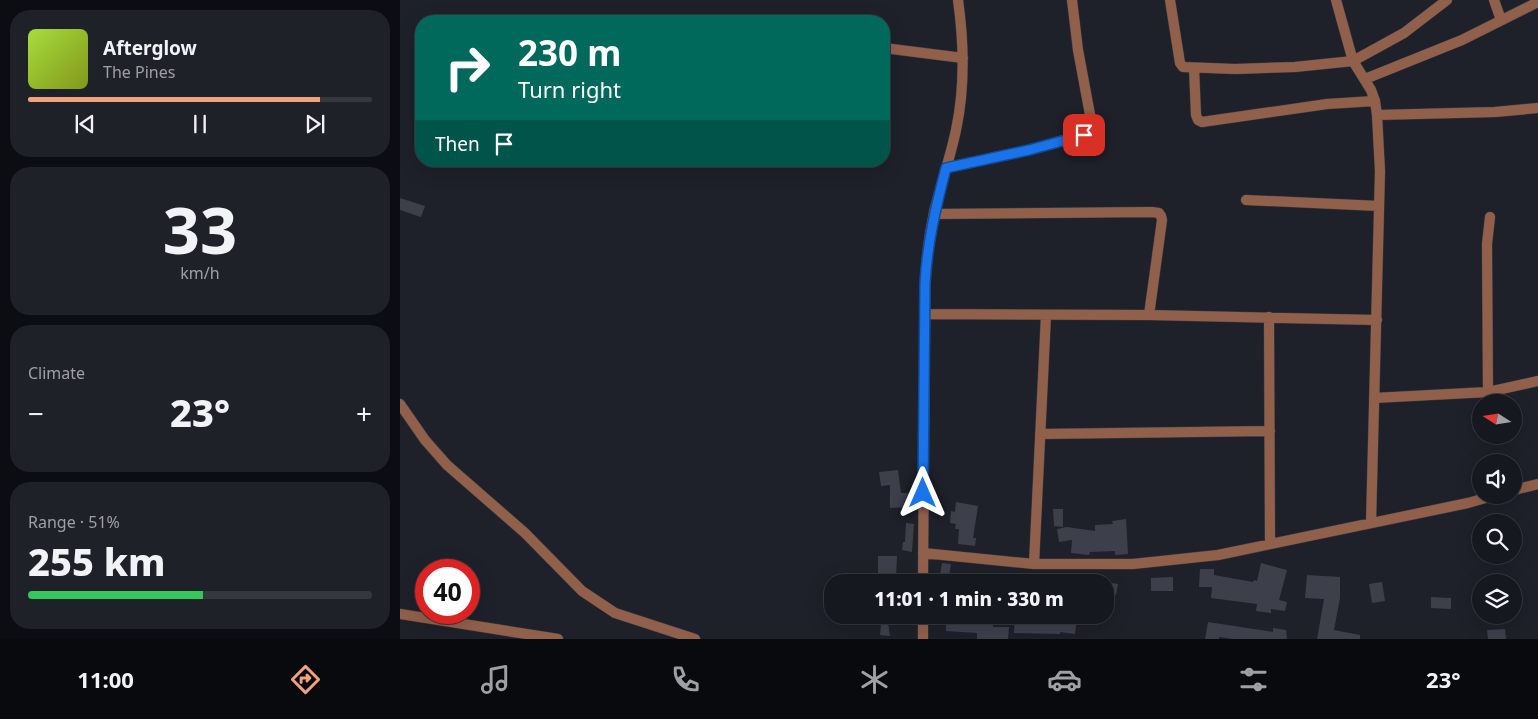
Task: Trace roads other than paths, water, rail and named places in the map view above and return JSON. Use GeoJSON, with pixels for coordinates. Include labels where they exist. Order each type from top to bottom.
{"type":"FeatureCollection","features":[{"type":"Feature","properties":{"kind":"street"},"geometry":{"type":"LineString","coordinates":[[923,574],[926,254],[934,214],[956,130],[961,99],[963,58],[958,0]]}},
{"type":"Feature","properties":{"kind":"street"},"geometry":{"type":"LineString","coordinates":[[946,168],[1029,150],[1089,132],[1092,127],[1078,50],[1072,0]]}},
{"type":"Feature","properties":{"kind":"street"},"geometry":{"type":"LineString","coordinates":[[1170,0],[1180,63],[1184,67],[1235,69],[1295,67],[1353,61],[1404,33],[1447,0]]}},
{"type":"Feature","properties":{"kind":"street"},"geometry":{"type":"LineString","coordinates":[[1336,0],[1353,61],[1371,90],[1377,115],[1380,170],[1371,523]]}},
{"type":"Feature","properties":{"kind":"street"},"geometry":{"type":"LineString","coordinates":[[1494,0],[1501,20]]}},
{"type":"Feature","properties":{"kind":"street"},"geometry":{"type":"LineString","coordinates":[[1365,79],[1462,40],[1538,2]]}},
{"type":"Feature","properties":{"kind":"street"},"geometry":{"type":"LineString","coordinates":[[890,49],[963,58]]}},
{"type":"Feature","properties":{"kind":"street"},"geometry":{"type":"LineString","coordinates":[[1194,68],[1196,115],[1198,120],[1202,122],[1327,104],[1374,101]]}},
{"type":"Feature","properties":{"kind":"street"},"geometry":{"type":"LineString","coordinates":[[1377,115],[1495,112],[1538,108]]}},
{"type":"Feature","properties":{"kind":"street"},"geometry":{"type":"LineString","coordinates":[[1246,200],[1379,206]]}},
{"type":"Feature","properties":{"kind":"street"},"geometry":{"type":"LineString","coordinates":[[934,214],[1159,213],[1162,216],[1162,220],[1149,315]]}},
{"type":"Feature","properties":{"kind":"street"},"geometry":{"type":"LineString","coordinates":[[1488,392],[1487,244],[1490,217]]}},
{"type":"Feature","properties":{"kind":"street"},"geometry":{"type":"LineString","coordinates":[[925,314],[1149,315],[1377,320]]}},
{"type":"Feature","properties":{"kind":"street"},"geometry":{"type":"LineString","coordinates":[[1034,564],[1046,315]]}},
{"type":"Feature","properties":{"kind":"street"},"geometry":{"type":"LineString","coordinates":[[1269,317],[1270,544]]}},
{"type":"Feature","properties":{"kind":"street"},"geometry":{"type":"LineString","coordinates":[[1374,398],[1488,392],[1538,381]]}},
{"type":"Feature","properties":{"kind":"street"},"geometry":{"type":"LineString","coordinates":[[400,404],[425,440],[447,464],[525,533],[582,591],[615,613],[695,639]]}},
{"type":"Feature","properties":{"kind":"street"},"geometry":{"type":"LineString","coordinates":[[1040,434],[1270,431]]}},
{"type":"Feature","properties":{"kind":"street"},"geometry":{"type":"LineString","coordinates":[[1522,488],[1538,484]]}},
{"type":"Feature","properties":{"kind":"street"},"geometry":{"type":"LineString","coordinates":[[923,553],[1034,564],[1133,564],[1218,555],[1472,502]]}},
{"type":"Feature","properties":{"kind":"street"},"geometry":{"type":"LineString","coordinates":[[400,614],[558,639]]}},
{"type":"Feature","properties":{"kind":"street"},"geometry":{"type":"LineString","coordinates":[[923,624],[923,639]]}}]}
